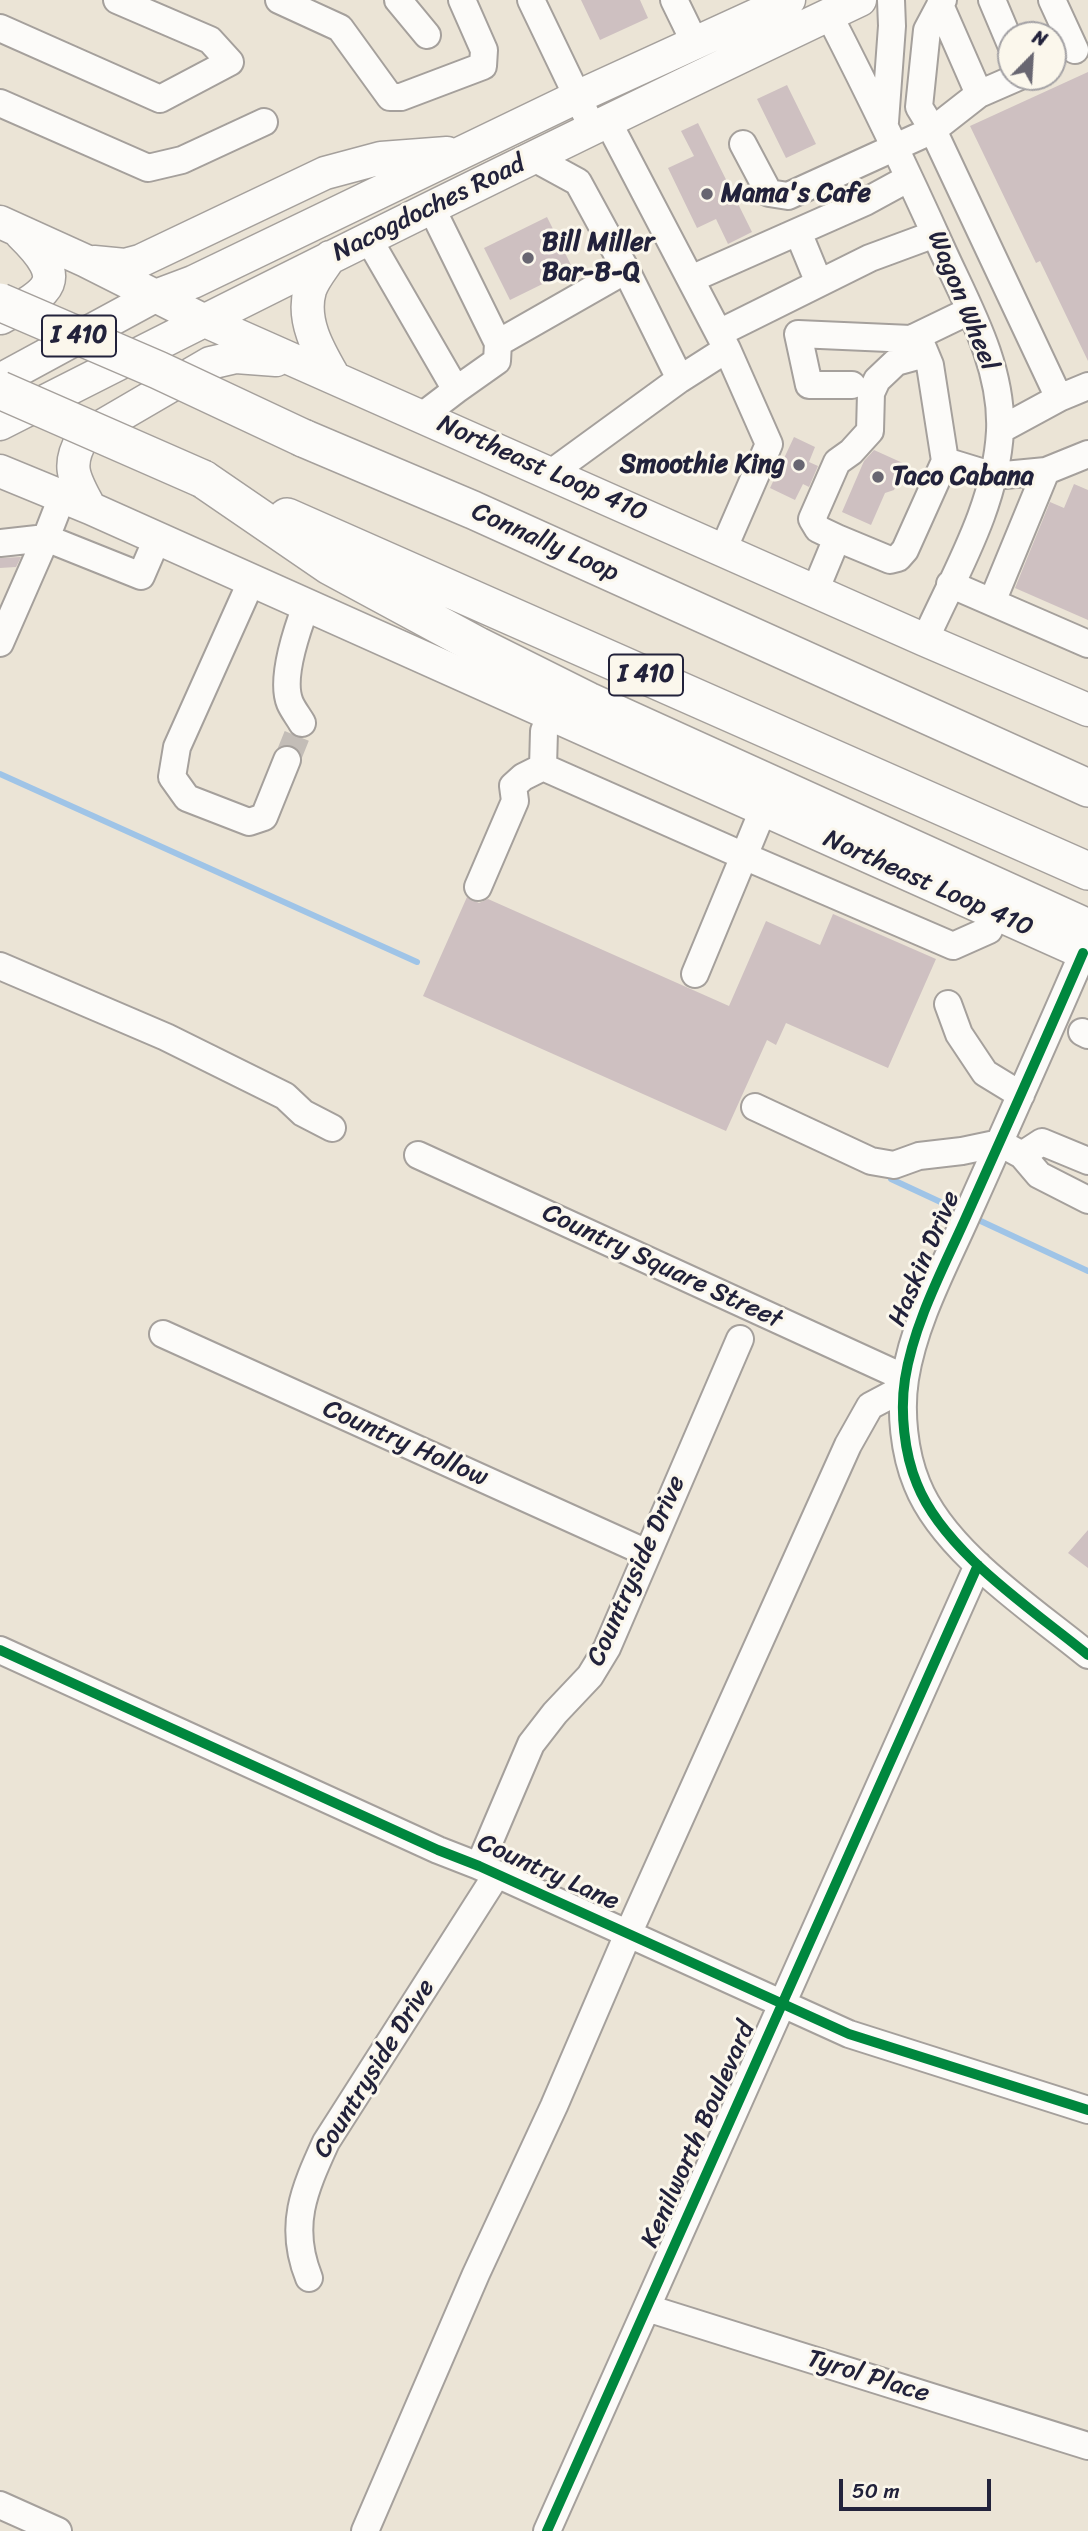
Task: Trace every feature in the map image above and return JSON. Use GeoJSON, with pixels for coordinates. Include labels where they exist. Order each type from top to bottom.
{"type":"FeatureCollection","features":[{"type":"Feature","properties":{"kind":"highway"},"geometry":{"type":"LineString","coordinates":[[0,281],[158,370]]}},
{"type":"Feature","properties":{"kind":"highway","name":"Connally Loop"},"geometry":{"type":"LineString","coordinates":[[0,302],[158,370],[303,438],[473,510],[1088,788]]}},
{"type":"Feature","properties":{"kind":"highway","name":"I 410"},"geometry":{"type":"LineString","coordinates":[[0,390],[1088,871]]}},
{"type":"Feature","properties":{"kind":"highway"},"geometry":{"type":"LineString","coordinates":[[203,480],[330,566],[478,646],[1086,945]]}},
{"type":"Feature","properties":{"kind":"main road","name":"Nacogdoches Road"},"geometry":{"type":"LineString","coordinates":[[0,380],[153,297],[193,282],[695,43],[749,7],[789,0]]}},
{"type":"Feature","properties":{"kind":"main road","name":"Nacogdoches Road"},"geometry":{"type":"LineString","coordinates":[[0,424],[368,238],[860,0]]}},
{"type":"Feature","properties":{"kind":"main road"},"geometry":{"type":"LineString","coordinates":[[86,261],[125,265],[140,261],[325,173],[381,158],[465,152]]}},
{"type":"Feature","properties":{"kind":"main road"},"geometry":{"type":"LineString","coordinates":[[0,319],[38,298],[46,289],[49,276],[47,263],[40,252],[9,226]]}},
{"type":"Feature","properties":{"kind":"main road","name":"Northeast Loop 410"},"geometry":{"type":"LineString","coordinates":[[9,226],[203,320],[925,640],[1088,709]]}},
{"type":"Feature","properties":{"kind":"main road"},"geometry":{"type":"LineString","coordinates":[[330,257],[310,288],[307,309],[311,331],[334,377]]}},
{"type":"Feature","properties":{"kind":"main road"},"geometry":{"type":"LineString","coordinates":[[76,503],[72,455],[83,437],[210,363],[236,358],[298,362]]}},
{"type":"Feature","properties":{"kind":"main road","name":"Northeast Loop 410"},"geometry":{"type":"LineString","coordinates":[[0,471],[996,914],[1086,945]]}},
{"type":"Feature","properties":{"kind":"street"},"geometry":{"type":"LineString","coordinates":[[0,27],[160,99],[230,62],[210,40],[117,0]]}},
{"type":"Feature","properties":{"kind":"street"},"geometry":{"type":"LineString","coordinates":[[279,0],[340,27],[390,97],[401,97],[483,66],[484,50],[462,0]]}},
{"type":"Feature","properties":{"kind":"street"},"geometry":{"type":"LineString","coordinates":[[398,0],[427,35]]}},
{"type":"Feature","properties":{"kind":"street"},"geometry":{"type":"LineString","coordinates":[[531,0],[577,97],[600,124],[691,279],[723,341],[769,443],[723,550]]}},
{"type":"Feature","properties":{"kind":"street"},"geometry":{"type":"LineString","coordinates":[[674,0],[695,43]]}},
{"type":"Feature","properties":{"kind":"street","name":"Wagon Wheel"},"geometry":{"type":"LineString","coordinates":[[890,135],[891,0]]}},
{"type":"Feature","properties":{"kind":"street"},"geometry":{"type":"LineString","coordinates":[[992,0],[1001,21]]}},
{"type":"Feature","properties":{"kind":"street"},"geometry":{"type":"LineString","coordinates":[[1052,0],[1072,51]]}},
{"type":"Feature","properties":{"kind":"street"},"geometry":{"type":"LineString","coordinates":[[941,2],[979,94]]}},
{"type":"Feature","properties":{"kind":"street"},"geometry":{"type":"LineString","coordinates":[[941,2],[927,30],[919,107],[933,130],[1059,398]]}},
{"type":"Feature","properties":{"kind":"street","name":"Wagon Wheel"},"geometry":{"type":"LineString","coordinates":[[829,15],[890,135],[935,234],[988,356],[995,381],[1000,430],[988,501],[925,640]]}},
{"type":"Feature","properties":{"kind":"street"},"geometry":{"type":"LineString","coordinates":[[743,144],[769,193],[788,197],[890,135],[933,130],[979,94],[997,86]]}},
{"type":"Feature","properties":{"kind":"street"},"geometry":{"type":"LineString","coordinates":[[0,103],[148,168],[182,160],[264,122]]}},
{"type":"Feature","properties":{"kind":"street"},"geometry":{"type":"LineString","coordinates":[[534,158],[578,182],[626,270],[680,379]]}},
{"type":"Feature","properties":{"kind":"street"},"geometry":{"type":"LineString","coordinates":[[691,279],[865,202],[909,178]]}},
{"type":"Feature","properties":{"kind":"street"},"geometry":{"type":"LineString","coordinates":[[422,416],[497,361],[498,343],[431,207]]}},
{"type":"Feature","properties":{"kind":"street"},"geometry":{"type":"LineString","coordinates":[[797,232],[819,283]]}},
{"type":"Feature","properties":{"kind":"street"},"geometry":{"type":"LineString","coordinates":[[551,473],[680,379],[723,341],[819,283],[870,258],[935,234]]}},
{"type":"Feature","properties":{"kind":"street"},"geometry":{"type":"LineString","coordinates":[[368,238],[456,390]]}},
{"type":"Feature","properties":{"kind":"street"},"geometry":{"type":"LineString","coordinates":[[498,343],[626,270]]}},
{"type":"Feature","properties":{"kind":"street"},"geometry":{"type":"LineString","coordinates":[[852,385],[809,385],[798,334],[911,339],[921,345],[930,365],[945,461],[905,550],[898,558],[890,560],[818,529],[812,519],[837,462],[870,430],[871,393],[877,380],[896,362],[921,345],[969,311]]}},
{"type":"Feature","properties":{"kind":"street"},"geometry":{"type":"LineString","coordinates":[[1000,430],[1059,398],[1088,386]]}},
{"type":"Feature","properties":{"kind":"street"},"geometry":{"type":"LineString","coordinates":[[945,461],[994,476],[1046,471],[1088,454]]}},
{"type":"Feature","properties":{"kind":"street"},"geometry":{"type":"LineString","coordinates":[[992,602],[1046,471]]}},
{"type":"Feature","properties":{"kind":"street"},"geometry":{"type":"LineString","coordinates":[[0,643],[46,538],[76,503]]}},
{"type":"Feature","properties":{"kind":"street"},"geometry":{"type":"LineString","coordinates":[[0,543],[46,538],[141,576],[157,539]]}},
{"type":"Feature","properties":{"kind":"street"},"geometry":{"type":"LineString","coordinates":[[815,591],[837,538]]}},
{"type":"Feature","properties":{"kind":"street"},"geometry":{"type":"LineString","coordinates":[[0,584],[27,582]]}},
{"type":"Feature","properties":{"kind":"street"},"geometry":{"type":"LineString","coordinates":[[251,582],[177,747],[172,777],[187,798],[250,822],[264,817],[287,760]]}},
{"type":"Feature","properties":{"kind":"street"},"geometry":{"type":"LineString","coordinates":[[950,584],[1088,644]]}},
{"type":"Feature","properties":{"kind":"street"},"geometry":{"type":"LineString","coordinates":[[302,723],[290,702],[287,679],[298,626],[306,606]]}},
{"type":"Feature","properties":{"kind":"street"},"geometry":{"type":"LineString","coordinates":[[543,767],[544,732],[550,716]]}},
{"type":"Feature","properties":{"kind":"street"},"geometry":{"type":"LineString","coordinates":[[478,887],[515,802],[513,786],[523,776],[543,767],[954,946],[989,930],[996,914]]}},
{"type":"Feature","properties":{"kind":"street"},"geometry":{"type":"LineString","coordinates":[[695,974],[763,810]]}},
{"type":"Feature","properties":{"kind":"street","name":"Haskin Drive"},"geometry":{"type":"LineString","coordinates":[[1086,945],[1021,1095],[1011,1149],[978,1191],[914,1340],[905,1383],[904,1428],[916,1482],[940,1524],[978,1565],[1088,1655]]}},
{"type":"Feature","properties":{"kind":"street"},"geometry":{"type":"LineString","coordinates":[[0,965],[166,1037],[285,1096],[303,1114],[332,1128]]}},
{"type":"Feature","properties":{"kind":"street"},"geometry":{"type":"LineString","coordinates":[[948,1004],[959,1034],[985,1073],[1021,1095]]}},
{"type":"Feature","properties":{"kind":"street"},"geometry":{"type":"LineString","coordinates":[[755,1107],[871,1161],[882,1163],[894,1164],[919,1156],[1011,1149],[1042,1142],[1088,1161]]}},
{"type":"Feature","properties":{"kind":"street"},"geometry":{"type":"LineString","coordinates":[[1011,1149],[1039,1175],[1088,1200]]}},
{"type":"Feature","properties":{"kind":"street","name":"Country Square Street"},"geometry":{"type":"LineString","coordinates":[[418,1155],[905,1383]]}},
{"type":"Feature","properties":{"kind":"street","name":"Country Hollow"},"geometry":{"type":"LineString","coordinates":[[163,1334],[648,1553]]}},
{"type":"Feature","properties":{"kind":"street","name":"Countryside Drive"},"geometry":{"type":"LineString","coordinates":[[309,2277],[300,2255],[299,2234],[300,2211],[308,2181],[326,2142],[488,1870],[531,1744],[555,1713],[590,1676],[607,1648],[740,1339]]}},
{"type":"Feature","properties":{"kind":"street"},"geometry":{"type":"LineString","coordinates":[[365,2531],[628,1934],[848,1445],[870,1406],[905,1383]]}},
{"type":"Feature","properties":{"kind":"street","name":"Kenilworth Boulevard"},"geometry":{"type":"LineString","coordinates":[[547,2531],[978,1565]]}},
{"type":"Feature","properties":{"kind":"street","name":"Country Lane"},"geometry":{"type":"LineString","coordinates":[[0,1650],[849,2034],[1088,2110]]}},
{"type":"Feature","properties":{"kind":"street","name":"Tyrol Place"},"geometry":{"type":"LineString","coordinates":[[647,2308],[1088,2446]]}},
{"type":"Feature","properties":{"kind":"street"},"geometry":{"type":"LineString","coordinates":[[0,2505],[58,2531]]}},
{"type":"Feature","properties":{"kind":"building"},"geometry":{"type":"Polygon","coordinates":[[[581,0],[640,0],[648,18],[600,40],[581,0]]]}},
{"type":"Feature","properties":{"kind":"building"},"geometry":{"type":"Polygon","coordinates":[[[1088,72],[1088,361],[1040,261],[1036,263],[970,126],[1046,91],[1067,91],[1067,82],[1088,72]]]}},
{"type":"Feature","properties":{"kind":"building"},"geometry":{"type":"Polygon","coordinates":[[[787,85],[816,144],[786,158],[757,99],[787,85]]]}},
{"type":"Feature","properties":{"kind":"building","name":"Mama's Cafe"},"geometry":{"type":"Polygon","coordinates":[[[698,123],[752,232],[728,244],[716,219],[697,228],[668,168],[694,156],[681,131],[698,123]]]}},
{"type":"Feature","properties":{"kind":"building","name":"Bill Miller Bar-B-Q"},"geometry":{"type":"Polygon","coordinates":[[[547,217],[573,269],[510,300],[484,248],[547,217]]]}},
{"type":"Feature","properties":{"kind":"building","name":"Smoothie King"},"geometry":{"type":"Polygon","coordinates":[[[794,437],[815,447],[809,462],[818,466],[809,487],[803,484],[795,500],[770,488],[794,437]]]}},
{"type":"Feature","properties":{"kind":"building","name":"Taco Cabana"},"geometry":{"type":"Polygon","coordinates":[[[874,450],[905,464],[894,490],[885,493],[871,525],[842,512],[864,461],[874,450]]]}},
{"type":"Feature","properties":{"kind":"building"},"geometry":{"type":"Polygon","coordinates":[[[1074,484],[1088,490],[1088,620],[1015,588],[1050,502],[1064,508],[1074,484]]]}},
{"type":"Feature","properties":{"kind":"building"},"geometry":{"type":"Polygon","coordinates":[[[21,557],[16,567],[0,568],[0,558],[21,557]]]}},
{"type":"Feature","properties":{"kind":"building"},"geometry":{"type":"Polygon","coordinates":[[[467,897],[479,903],[488,899],[729,1006],[766,921],[820,945],[833,914],[936,959],[888,1068],[786,1023],[776,1045],[767,1040],[726,1131],[423,996],[467,897]]]}},
{"type":"Feature","properties":{"kind":"building"},"geometry":{"type":"Polygon","coordinates":[[[1088,1530],[1088,1568],[1068,1553],[1088,1530]]]}},
{"type":"Feature","properties":{"kind":"waterway"},"geometry":{"type":"LineString","coordinates":[[0,774],[417,962]]}},
{"type":"Feature","properties":{"kind":"waterway"},"geometry":{"type":"LineString","coordinates":[[891,1179],[962,1212]]}},
{"type":"Feature","properties":{"kind":"waterway"},"geometry":{"type":"LineString","coordinates":[[972,1217],[1088,1271]]}},
{"type":"Feature","properties":{"kind":"tunnel"},"geometry":{"type":"LineString","coordinates":[[287,760],[302,723]]}},
{"type":"Feature","properties":{"kind":"cycle path"},"geometry":{"type":"LineString","coordinates":[[1083,953],[923,1316],[909,1358],[903,1405],[906,1446],[917,1484],[947,1533],[968,1556],[1016,1599],[1088,1655]]}},
{"type":"Feature","properties":{"kind":"cycle path"},"geometry":{"type":"LineString","coordinates":[[547,2531],[978,1565]]}},
{"type":"Feature","properties":{"kind":"cycle path"},"geometry":{"type":"LineString","coordinates":[[0,1650],[849,2034],[1088,2110]]}},
{"type":"Feature","properties":{"kind":"place","name":"Mama's Cafe"},"geometry":{"type":"Point","coordinates":[707,194]}},
{"type":"Feature","properties":{"kind":"place","name":"Bill Miller Bar-B-Q"},"geometry":{"type":"Point","coordinates":[528,258]}},
{"type":"Feature","properties":{"kind":"place","name":"Smoothie King"},"geometry":{"type":"Point","coordinates":[799,465]}},
{"type":"Feature","properties":{"kind":"place","name":"Taco Cabana"},"geometry":{"type":"Point","coordinates":[878,477]}}]}
